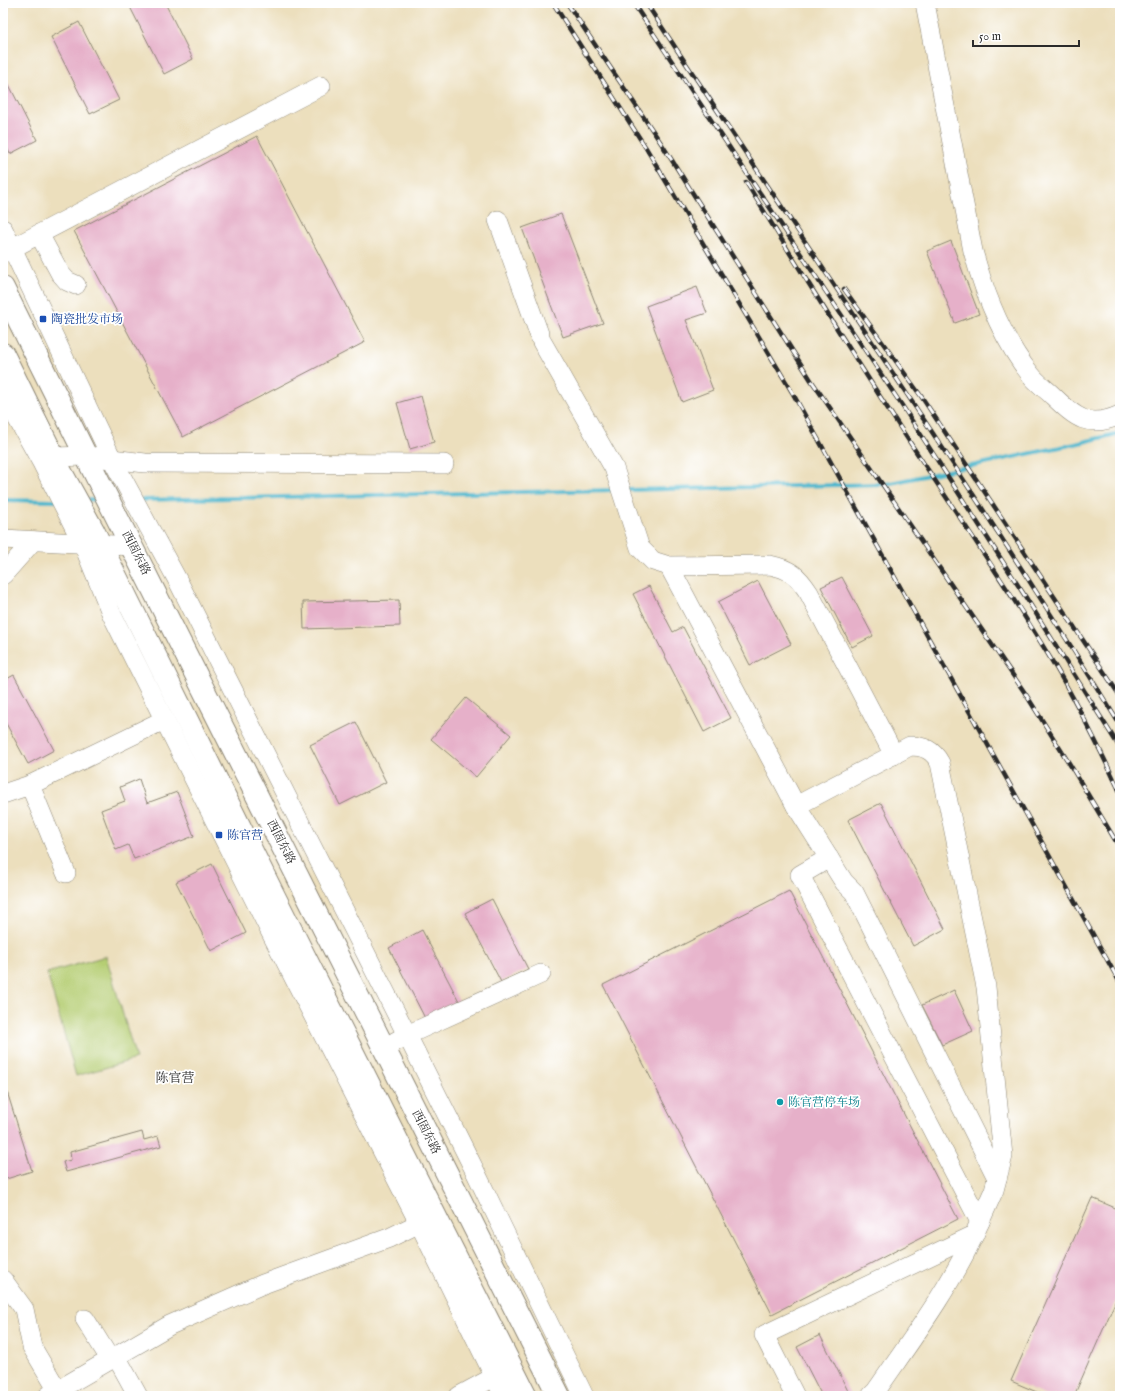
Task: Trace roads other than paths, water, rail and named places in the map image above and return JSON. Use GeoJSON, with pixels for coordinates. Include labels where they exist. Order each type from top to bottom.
{"type":"FeatureCollection","features":[{"type":"Feature","properties":{"kind":"main road","name":"西固东路"},"geometry":{"type":"LineString","coordinates":[[3,288],[559,1396]]}},
{"type":"Feature","properties":{"kind":"main road"},"geometry":{"type":"LineString","coordinates":[[3,354],[54,467],[88,537],[274,896],[427,1219],[526,1396]]}},
{"type":"Feature","properties":{"kind":"street"},"geometry":{"type":"LineString","coordinates":[[925,3],[973,251],[980,275],[997,319],[1019,358],[1032,376],[1071,413],[1084,420],[1092,421],[1109,420],[1120,415]]}},
{"type":"Feature","properties":{"kind":"street"},"geometry":{"type":"LineString","coordinates":[[8,250],[321,86]]}},
{"type":"Feature","properties":{"kind":"street"},"geometry":{"type":"LineString","coordinates":[[498,220],[542,342],[614,468],[640,548],[653,561],[669,566],[770,565],[782,568],[793,574],[802,582],[809,593],[894,755]]}},
{"type":"Feature","properties":{"kind":"street"},"geometry":{"type":"LineString","coordinates":[[3,230],[8,250],[115,464],[178,581],[470,1160],[584,1396]]}},
{"type":"Feature","properties":{"kind":"street"},"geometry":{"type":"LineString","coordinates":[[38,234],[60,273],[67,282],[76,285]]}},
{"type":"Feature","properties":{"kind":"street"},"geometry":{"type":"LineString","coordinates":[[3,393],[54,467],[90,463],[444,464]]}},
{"type":"Feature","properties":{"kind":"street"},"geometry":{"type":"LineString","coordinates":[[88,537],[112,615],[164,720],[427,1219],[494,1377],[504,1396]]}},
{"type":"Feature","properties":{"kind":"street"},"geometry":{"type":"LineString","coordinates":[[3,539],[34,541],[88,537],[128,537]]}},
{"type":"Feature","properties":{"kind":"street"},"geometry":{"type":"LineString","coordinates":[[3,576],[34,541]]}},
{"type":"Feature","properties":{"kind":"street"},"geometry":{"type":"LineString","coordinates":[[669,566],[796,806],[844,882],[854,892],[997,1178]]}},
{"type":"Feature","properties":{"kind":"street"},"geometry":{"type":"LineString","coordinates":[[3,794],[30,785],[164,720]]}},
{"type":"Feature","properties":{"kind":"street"},"geometry":{"type":"LineString","coordinates":[[796,806],[910,746],[919,746],[932,752],[940,763],[986,987],[1003,1156],[994,1190],[963,1259],[937,1303],[871,1396]]}},
{"type":"Feature","properties":{"kind":"street"},"geometry":{"type":"LineString","coordinates":[[30,785],[66,873]]}},
{"type":"Feature","properties":{"kind":"street"},"geometry":{"type":"LineString","coordinates":[[829,858],[800,875],[977,1228]]}},
{"type":"Feature","properties":{"kind":"street"},"geometry":{"type":"LineString","coordinates":[[384,1048],[407,1035],[542,974]]}},
{"type":"Feature","properties":{"kind":"street"},"geometry":{"type":"LineString","coordinates":[[3,1280],[24,1309],[32,1347],[56,1394],[113,1358],[170,1325],[219,1302],[264,1284],[389,1238],[427,1219]]}},
{"type":"Feature","properties":{"kind":"street"},"geometry":{"type":"LineString","coordinates":[[795,1396],[764,1335],[977,1228]]}},
{"type":"Feature","properties":{"kind":"street"},"geometry":{"type":"LineString","coordinates":[[85,1319],[138,1396]]}},
{"type":"Feature","properties":{"kind":"street"},"geometry":{"type":"LineString","coordinates":[[459,1396],[494,1377]]}},
{"type":"Feature","properties":{"kind":"waterway"},"geometry":{"type":"LineString","coordinates":[[626,490],[886,484],[1120,433]]}},
{"type":"Feature","properties":{"kind":"waterway"},"geometry":{"type":"LineString","coordinates":[[140,500],[615,490]]}},
{"type":"Feature","properties":{"kind":"waterway"},"geometry":{"type":"LineString","coordinates":[[3,500],[55,501]]}},
{"type":"Feature","properties":{"kind":"waterway"},"geometry":{"type":"LineString","coordinates":[[84,500],[101,500]]}},
{"type":"Feature","properties":{"kind":"railway"},"geometry":{"type":"LineString","coordinates":[[553,3],[646,148],[792,392],[1120,983]]}},
{"type":"Feature","properties":{"kind":"railway"},"geometry":{"type":"LineString","coordinates":[[567,3],[661,143],[811,380],[1025,693],[1120,848]]}},
{"type":"Feature","properties":{"kind":"railway"},"geometry":{"type":"LineString","coordinates":[[633,3],[903,407],[1025,596],[1120,748]]}},
{"type":"Feature","properties":{"kind":"railway"},"geometry":{"type":"LineString","coordinates":[[646,3],[945,452],[1063,633],[1120,725]]}},
{"type":"Feature","properties":{"kind":"railway"},"geometry":{"type":"LineString","coordinates":[[746,182],[869,379],[1035,633],[1079,709],[1120,792]]}},
{"type":"Feature","properties":{"kind":"railway"},"geometry":{"type":"LineString","coordinates":[[844,289],[921,396],[1120,696]]}},
{"type":"Feature","properties":{"kind":"place","name":"陶瓷批发市场"},"geometry":{"type":"Point","coordinates":[43,319]}},
{"type":"Feature","properties":{"kind":"place","name":"陈官营"},"geometry":{"type":"Point","coordinates":[219,835]}},
{"type":"Feature","properties":{"kind":"place","name":"陈官营停车场"},"geometry":{"type":"Point","coordinates":[780,1102]}},
{"type":"Feature","properties":{"kind":"district","name":"陈官营"},"geometry":{"type":"Point","coordinates":[175,1078]}}]}
